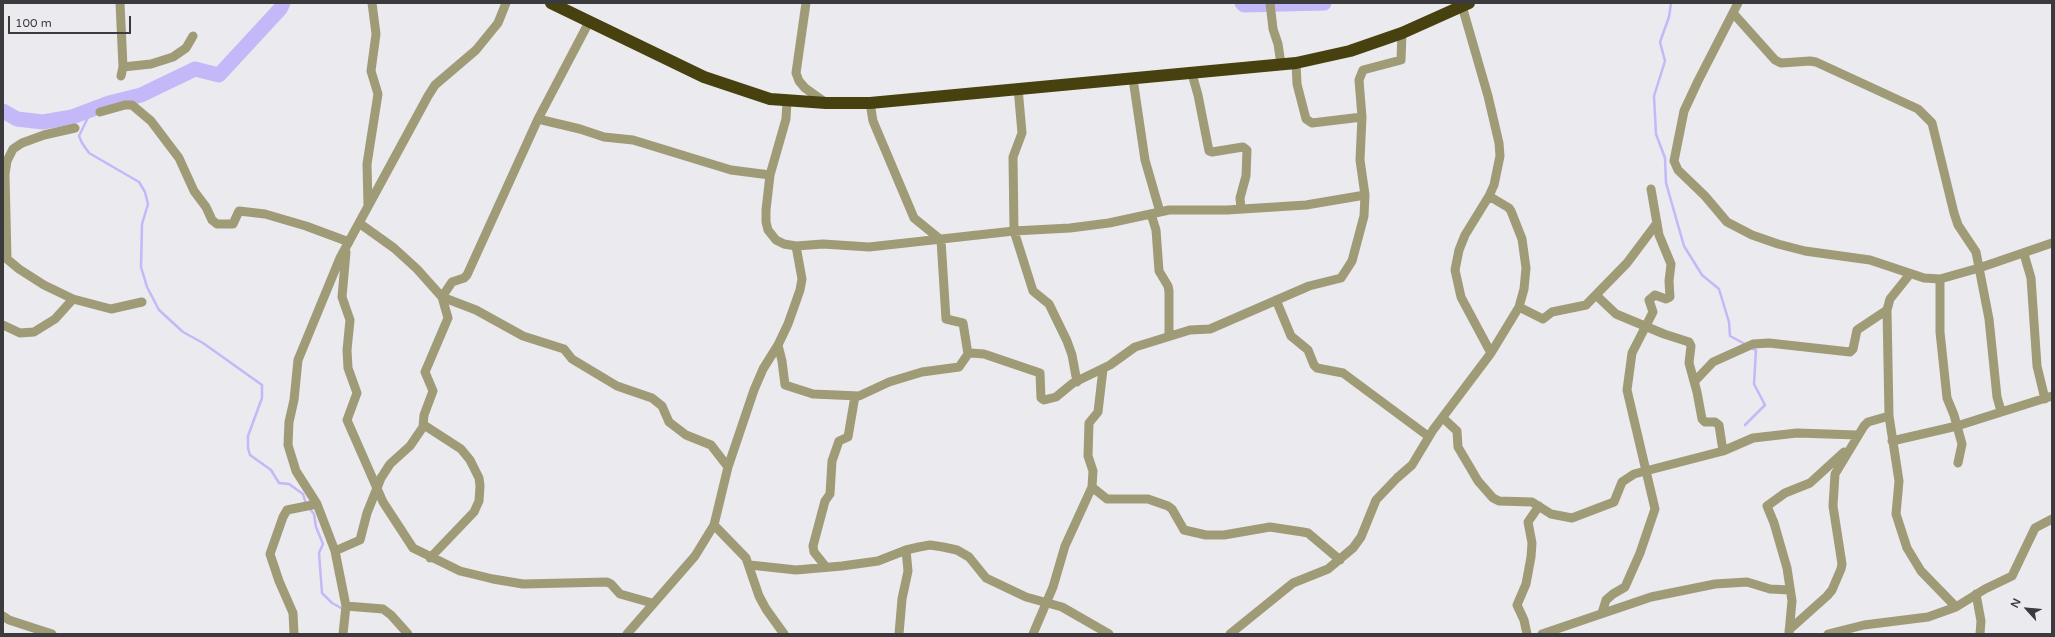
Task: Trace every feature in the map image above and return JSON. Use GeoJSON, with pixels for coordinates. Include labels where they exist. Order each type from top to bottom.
{"type":"FeatureCollection","features":[{"type":"Feature","properties":{"kind":"highway"},"geometry":{"type":"LineString","coordinates":[[551,3],[704,77],[770,99],[787,102],[870,104],[1018,88],[1192,74],[1296,63],[1350,51],[1402,32],[1465,5]]}},
{"type":"Feature","properties":{"kind":"street"},"geometry":{"type":"LineString","coordinates":[[120,3],[122,71],[173,57],[186,48],[193,36]]}},
{"type":"Feature","properties":{"kind":"street"},"geometry":{"type":"LineString","coordinates":[[368,207],[367,164],[378,94],[372,71],[376,34],[372,3]]}},
{"type":"Feature","properties":{"kind":"street"},"geometry":{"type":"LineString","coordinates":[[343,634],[346,606],[335,551],[317,504],[301,481],[288,445],[289,422],[294,400],[298,360],[335,269],[431,90],[476,50],[498,23],[506,3]]}},
{"type":"Feature","properties":{"kind":"street"},"geometry":{"type":"LineString","coordinates":[[806,3],[796,72],[799,81],[805,88],[826,103]]}},
{"type":"Feature","properties":{"kind":"street"},"geometry":{"type":"LineString","coordinates":[[1270,3],[1281,64]]}},
{"type":"Feature","properties":{"kind":"street"},"geometry":{"type":"LineString","coordinates":[[1738,3],[1684,111],[1674,161],[1675,165],[1706,196],[1719,214],[1738,228],[1792,248],[1870,260],[1924,278],[1940,279],[2024,254],[2052,243]]}},
{"type":"Feature","properties":{"kind":"street"},"geometry":{"type":"LineString","coordinates":[[1465,5],[1499,143],[1498,170],[1489,196],[1465,235],[1459,250],[1455,270],[1461,297],[1491,353]]}},
{"type":"Feature","properties":{"kind":"street"},"geometry":{"type":"LineString","coordinates":[[1733,13],[1775,60],[1781,64],[1810,61],[1816,62],[1910,105],[1926,116],[1932,123],[1958,225],[1972,244],[1980,268],[1989,319],[1997,397],[2001,412]]}},
{"type":"Feature","properties":{"kind":"street"},"geometry":{"type":"LineString","coordinates":[[442,298],[452,282],[464,278],[467,275],[538,119],[589,22]]}},
{"type":"Feature","properties":{"kind":"street"},"geometry":{"type":"LineString","coordinates":[[968,354],[984,354],[1040,373],[1041,398],[1044,400],[1056,397],[1077,382],[1117,361],[1134,347],[1190,330],[1210,329],[1309,286],[1342,277],[1350,266],[1354,255],[1364,216],[1365,195],[1360,160],[1362,117],[1358,87],[1362,73],[1365,70],[1401,60],[1402,32]]}},
{"type":"Feature","properties":{"kind":"street"},"geometry":{"type":"LineString","coordinates":[[1296,63],[1298,91],[1303,115],[1308,121],[1312,123],[1362,117]]}},
{"type":"Feature","properties":{"kind":"street"},"geometry":{"type":"LineString","coordinates":[[1192,74],[1198,95],[1209,151],[1243,147],[1247,150],[1246,176],[1240,198],[1241,209]]}},
{"type":"Feature","properties":{"kind":"street"},"geometry":{"type":"LineString","coordinates":[[1133,79],[1145,160],[1155,213],[1159,271],[1168,286],[1169,291],[1169,336]]}},
{"type":"Feature","properties":{"kind":"street"},"geometry":{"type":"LineString","coordinates":[[1018,88],[1022,133],[1013,157],[1014,231],[1033,291],[1049,304],[1067,341],[1072,355],[1077,382]]}},
{"type":"Feature","properties":{"kind":"street"},"geometry":{"type":"LineString","coordinates":[[787,102],[786,119],[770,175],[766,210],[768,230],[776,240],[784,244],[796,246],[823,244],[870,247],[1014,231],[1070,228],[1110,223],[1155,213],[1183,209],[1241,209],[1306,204],[1365,195]]}},
{"type":"Feature","properties":{"kind":"street"},"geometry":{"type":"LineString","coordinates":[[778,345],[785,382],[788,387],[818,394],[833,393],[854,396],[889,382],[922,372],[959,367],[968,354],[963,323],[946,319],[941,240],[914,218],[873,121],[870,104]]}},
{"type":"Feature","properties":{"kind":"street"},"geometry":{"type":"LineString","coordinates":[[100,112],[125,105],[132,106],[146,116],[179,158],[194,191],[206,207],[212,220],[217,224],[233,224],[239,211],[265,214],[306,226],[348,244]]}},
{"type":"Feature","properties":{"kind":"street"},"geometry":{"type":"LineString","coordinates":[[538,119],[580,129],[604,137],[633,140],[731,170],[770,175]]}},
{"type":"Feature","properties":{"kind":"street"},"geometry":{"type":"LineString","coordinates":[[75,128],[22,142],[13,149],[7,161],[5,174],[7,258],[19,269],[44,285],[73,299],[111,309],[142,302]]}},
{"type":"Feature","properties":{"kind":"street"},"geometry":{"type":"LineString","coordinates":[[1602,613],[1606,600],[1613,594],[1625,588],[1640,553],[1654,511],[1627,390],[1632,353],[1653,312],[1649,300],[1655,295],[1666,299],[1670,297],[1669,281],[1671,264],[1658,235],[1651,189]]}},
{"type":"Feature","properties":{"kind":"street"},"geometry":{"type":"LineString","coordinates":[[1230,634],[1293,582],[1328,569],[1340,560],[1357,543],[1373,505],[1380,495],[1412,465],[1428,436],[1491,353],[1519,307],[1524,290],[1526,268],[1522,239],[1509,208],[1489,196]]}},
{"type":"Feature","properties":{"kind":"street"},"geometry":{"type":"LineString","coordinates":[[335,551],[360,540],[367,513],[377,487],[390,464],[410,446],[424,425],[424,414],[433,391],[425,372],[448,318],[442,298],[417,269],[394,248],[360,223]]}},
{"type":"Feature","properties":{"kind":"street"},"geometry":{"type":"LineString","coordinates":[[1519,307],[1543,319],[1552,312],[1583,307],[1597,296],[1627,263],[1657,223]]}},
{"type":"Feature","properties":{"kind":"street"},"geometry":{"type":"LineString","coordinates":[[348,244],[342,297],[350,322],[346,350],[348,368],[357,393],[347,420],[386,508],[413,548],[430,558],[466,572],[516,584],[607,582],[611,584],[620,594],[652,603]]}},
{"type":"Feature","properties":{"kind":"street"},"geometry":{"type":"LineString","coordinates":[[627,634],[652,603],[695,556],[714,525],[728,467],[754,390],[763,369],[778,345],[800,290],[802,279],[796,246]]}},
{"type":"Feature","properties":{"kind":"street"},"geometry":{"type":"LineString","coordinates":[[1892,441],[1957,426],[2048,397],[2037,370],[2031,278],[2024,254]]}},
{"type":"Feature","properties":{"kind":"street"},"geometry":{"type":"LineString","coordinates":[[1910,274],[1890,299],[1887,310],[1889,416],[1899,482],[1896,514],[1907,548],[1926,577],[1956,607]]}},
{"type":"Feature","properties":{"kind":"street"},"geometry":{"type":"LineString","coordinates":[[1940,279],[1940,332],[1947,398],[1957,426],[1962,448],[1958,463]]}},
{"type":"Feature","properties":{"kind":"street"},"geometry":{"type":"LineString","coordinates":[[1597,296],[1616,314],[1645,327],[1689,342],[1691,346],[1689,364],[1695,381],[1702,419],[1706,422],[1715,422],[1719,425],[1723,451]]}},
{"type":"Feature","properties":{"kind":"street"},"geometry":{"type":"LineString","coordinates":[[442,298],[476,310],[523,336],[564,349],[572,359],[617,386],[652,398],[662,406],[669,422],[686,435],[711,445],[728,467]]}},
{"type":"Feature","properties":{"kind":"street"},"geometry":{"type":"LineString","coordinates":[[3,325],[20,333],[34,332],[55,319],[73,299]]}},
{"type":"Feature","properties":{"kind":"street"},"geometry":{"type":"LineString","coordinates":[[1276,300],[1292,336],[1308,350],[1314,366],[1343,373],[1428,436]]}},
{"type":"Feature","properties":{"kind":"street"},"geometry":{"type":"LineString","coordinates":[[1695,381],[1713,362],[1753,344],[1769,343],[1850,352],[1853,349],[1857,330],[1887,310]]}},
{"type":"Feature","properties":{"kind":"street"},"geometry":{"type":"LineString","coordinates":[[1034,634],[1046,602],[1054,587],[1064,546],[1092,487],[1093,471],[1088,456],[1089,423],[1098,412],[1103,369]]}},
{"type":"Feature","properties":{"kind":"street"},"geometry":{"type":"LineString","coordinates":[[826,567],[814,552],[813,546],[825,501],[830,494],[832,461],[839,441],[848,437],[854,396]]}},
{"type":"Feature","properties":{"kind":"street"},"geometry":{"type":"LineString","coordinates":[[1789,632],[1832,590],[1841,569],[1842,564],[1833,506],[1833,480],[1835,474],[1857,435],[1868,422],[1889,416]]}},
{"type":"Feature","properties":{"kind":"street"},"geometry":{"type":"LineString","coordinates":[[1443,418],[1457,431],[1458,447],[1478,481],[1493,498],[1499,501],[1532,502],[1551,514],[1575,518],[1614,502],[1623,481],[1634,474],[1723,451],[1753,438],[1773,435],[1857,435]]}},
{"type":"Feature","properties":{"kind":"street"},"geometry":{"type":"LineString","coordinates":[[424,425],[461,449],[470,460],[479,478],[480,486],[479,501],[474,512],[430,558]]}},
{"type":"Feature","properties":{"kind":"street"},"geometry":{"type":"LineString","coordinates":[[1789,632],[1792,605],[1787,568],[1774,524],[1766,508],[1767,504],[1785,493],[1810,484],[1851,446]]}},
{"type":"Feature","properties":{"kind":"street"},"geometry":{"type":"LineString","coordinates":[[1092,487],[1107,499],[1148,499],[1168,506],[1172,509],[1184,530],[1206,535],[1224,535],[1270,527],[1303,532],[1308,534],[1340,560]]}},
{"type":"Feature","properties":{"kind":"street"},"geometry":{"type":"LineString","coordinates":[[294,634],[293,613],[279,581],[270,554],[283,517],[288,510],[317,504]]}},
{"type":"Feature","properties":{"kind":"street"},"geometry":{"type":"LineString","coordinates":[[1527,634],[1524,620],[1517,605],[1526,584],[1531,557],[1532,540],[1528,522],[1539,506]]}},
{"type":"Feature","properties":{"kind":"street"},"geometry":{"type":"LineString","coordinates":[[1828,634],[1864,625],[1928,617],[1956,607],[1976,594],[2012,576],[2035,528],[2052,519]]}},
{"type":"Feature","properties":{"kind":"street"},"geometry":{"type":"LineString","coordinates":[[714,525],[741,550],[750,565],[759,596],[766,609],[784,634]]}},
{"type":"Feature","properties":{"kind":"street"},"geometry":{"type":"LineString","coordinates":[[750,565],[796,570],[878,561],[906,550],[930,545],[958,550],[972,560],[986,578],[1026,597],[1062,607],[1109,634]]}},
{"type":"Feature","properties":{"kind":"street"},"geometry":{"type":"LineString","coordinates":[[899,634],[902,599],[908,571],[906,550]]}},
{"type":"Feature","properties":{"kind":"street"},"geometry":{"type":"LineString","coordinates":[[1542,634],[1651,597],[1715,584],[1747,582],[1770,589],[1790,590]]}},
{"type":"Feature","properties":{"kind":"street"},"geometry":{"type":"LineString","coordinates":[[1976,594],[1981,621],[1980,634]]}},
{"type":"Feature","properties":{"kind":"street"},"geometry":{"type":"LineString","coordinates":[[346,606],[383,609],[392,615],[408,634]]}},
{"type":"Feature","properties":{"kind":"street"},"geometry":{"type":"LineString","coordinates":[[3,616],[9,620],[52,634]]}},
{"type":"Feature","properties":{"kind":"waterway"},"geometry":{"type":"LineString","coordinates":[[3,111],[17,119],[43,122],[72,117],[109,103],[141,95],[195,69],[219,75],[280,9],[283,3]]}},
{"type":"Feature","properties":{"kind":"waterway"},"geometry":{"type":"LineString","coordinates":[[1242,3],[1244,5],[1324,3]]}},
{"type":"Feature","properties":{"kind":"waterway"},"geometry":{"type":"LineString","coordinates":[[1671,3],[1669,17],[1660,42],[1665,61],[1654,96],[1656,134],[1665,158],[1666,183],[1684,246],[1702,275],[1719,289],[1729,322],[1730,336],[1745,344]]}},
{"type":"Feature","properties":{"kind":"waterway"},"geometry":{"type":"LineString","coordinates":[[92,109],[79,136],[82,143],[89,153],[139,182],[145,192],[148,204],[142,224],[141,267],[147,287],[159,310],[183,332],[203,343],[262,385],[262,398],[248,436],[248,448],[250,455],[271,470],[279,483],[289,484],[303,494],[306,504]]}},
{"type":"Feature","properties":{"kind":"waterway"},"geometry":{"type":"LineString","coordinates":[[1745,425],[1765,405],[1754,384],[1756,350],[1751,348]]}},
{"type":"Feature","properties":{"kind":"waterway"},"geometry":{"type":"LineString","coordinates":[[309,508],[314,514],[316,527],[323,544],[319,553],[322,593],[332,603],[343,609]]}}]}
